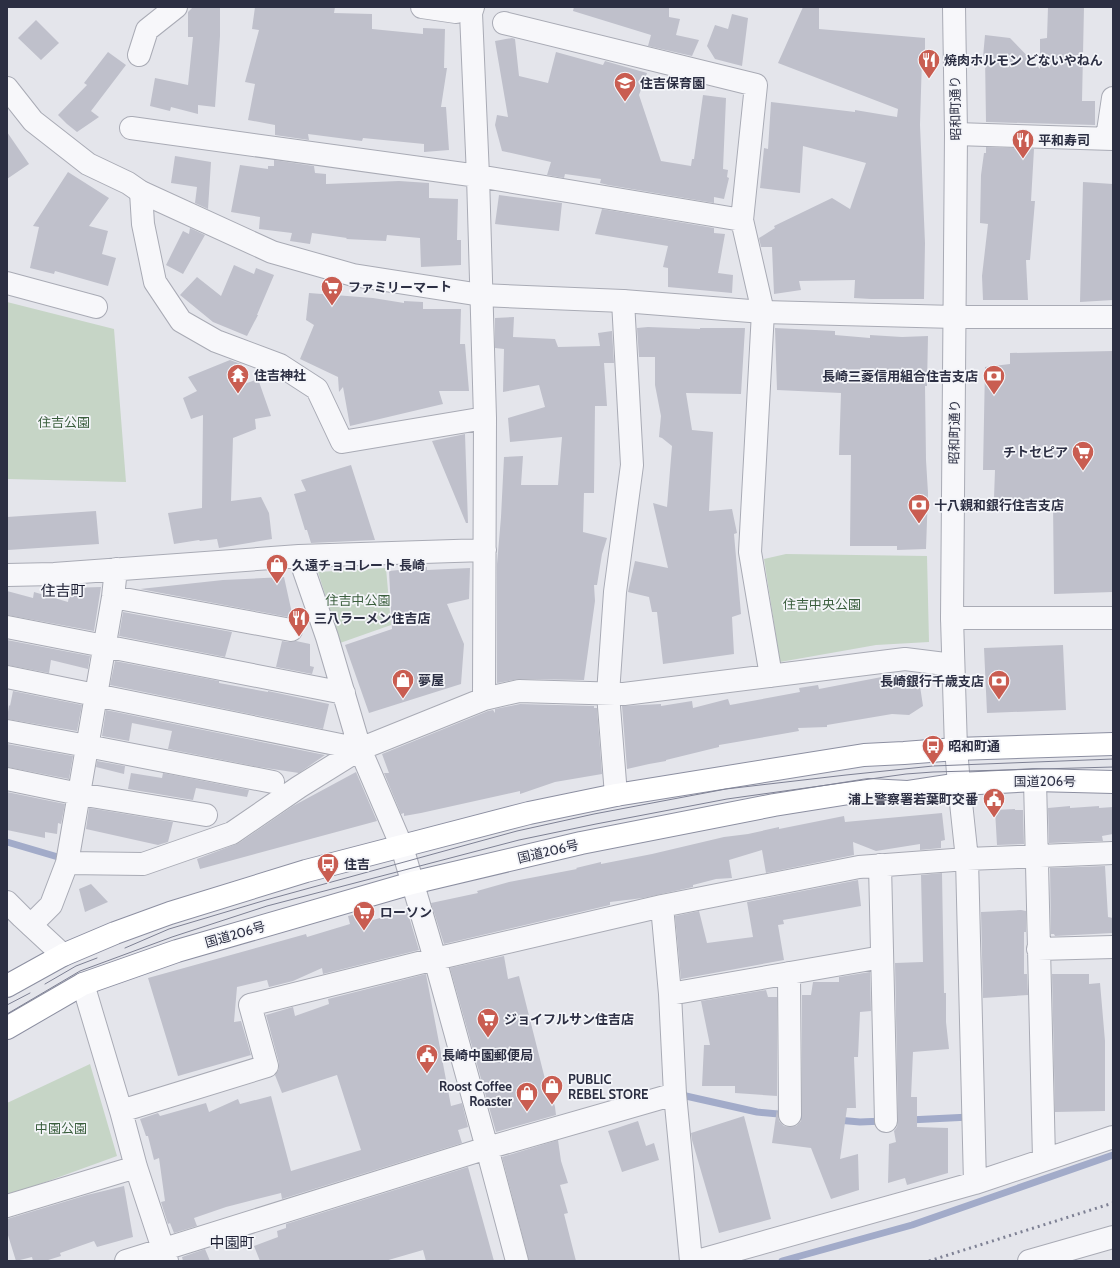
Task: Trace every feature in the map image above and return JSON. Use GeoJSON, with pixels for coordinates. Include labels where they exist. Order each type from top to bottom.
{"type":"FeatureCollection","features":[{"type":"Feature","properties":{"kind":"highway"},"geometry":{"type":"LineString","coordinates":[[7,986],[63,955],[115,933],[170,913],[306,871],[529,813],[616,795],[864,754],[956,749],[1113,744]]}},
{"type":"Feature","properties":{"kind":"highway","name":"国道206号"},"geometry":{"type":"LineString","coordinates":[[7,1028],[83,984],[177,951],[412,883],[581,843],[774,805],[868,790],[907,792],[959,784],[1035,780],[1113,782]]}},
{"type":"Feature","properties":{"kind":"street"},"geometry":{"type":"LineString","coordinates":[[139,55],[147,30],[176,7]]}},
{"type":"Feature","properties":{"kind":"street"},"geometry":{"type":"LineString","coordinates":[[422,7],[464,10],[471,13],[478,176],[485,418],[484,699]]}},
{"type":"Feature","properties":{"kind":"street","name":"昭和町通り"},"geometry":{"type":"LineString","coordinates":[[954,7],[956,134],[952,618],[956,749],[967,859],[975,1182]]}},
{"type":"Feature","properties":{"kind":"street"},"geometry":{"type":"LineString","coordinates":[[504,23],[756,85],[742,220],[763,312],[750,552],[771,676]]}},
{"type":"Feature","properties":{"kind":"street"},"geometry":{"type":"LineString","coordinates":[[7,88],[33,121],[88,164],[128,183],[141,192],[272,252],[352,275],[481,295],[623,300],[763,312],[955,317],[1113,317]]}},
{"type":"Feature","properties":{"kind":"street"},"geometry":{"type":"LineString","coordinates":[[956,134],[1110,138],[1113,98]]}},
{"type":"Feature","properties":{"kind":"street"},"geometry":{"type":"LineString","coordinates":[[131,128],[478,176],[742,220]]}},
{"type":"Feature","properties":{"kind":"street"},"geometry":{"type":"LineString","coordinates":[[141,192],[143,224],[155,282],[181,321],[216,341],[280,365],[317,389],[342,442],[485,418]]}},
{"type":"Feature","properties":{"kind":"street"},"geometry":{"type":"LineString","coordinates":[[7,283],[96,307]]}},
{"type":"Feature","properties":{"kind":"street"},"geometry":{"type":"LineString","coordinates":[[616,795],[608,694],[615,592],[632,465],[623,300]]}},
{"type":"Feature","properties":{"kind":"street"},"geometry":{"type":"LineString","coordinates":[[7,574],[54,574],[299,556],[485,550]]}},
{"type":"Feature","properties":{"kind":"street"},"geometry":{"type":"LineString","coordinates":[[299,556],[327,637],[360,749],[402,847],[435,959],[517,1261]]}},
{"type":"Feature","properties":{"kind":"street"},"geometry":{"type":"LineString","coordinates":[[31,925],[51,905],[67,863],[113,597],[116,569]]}},
{"type":"Feature","properties":{"kind":"street"},"geometry":{"type":"LineString","coordinates":[[113,597],[291,630]]}},
{"type":"Feature","properties":{"kind":"street"},"geometry":{"type":"LineString","coordinates":[[952,618],[1113,618]]}},
{"type":"Feature","properties":{"kind":"street"},"geometry":{"type":"LineString","coordinates":[[7,627],[344,694]]}},
{"type":"Feature","properties":{"kind":"street"},"geometry":{"type":"LineString","coordinates":[[67,863],[143,864],[232,832],[299,787],[360,749],[484,699],[519,690],[624,694],[905,659],[953,665]]}},
{"type":"Feature","properties":{"kind":"street"},"geometry":{"type":"LineString","coordinates":[[7,677],[360,749]]}},
{"type":"Feature","properties":{"kind":"street"},"geometry":{"type":"LineString","coordinates":[[7,731],[273,782]]}},
{"type":"Feature","properties":{"kind":"street"},"geometry":{"type":"LineString","coordinates":[[7,779],[79,794],[206,815]]}},
{"type":"Feature","properties":{"kind":"street"},"geometry":{"type":"LineString","coordinates":[[1035,780],[1044,1159]]}},
{"type":"Feature","properties":{"kind":"street"},"geometry":{"type":"LineString","coordinates":[[121,1111],[267,1066],[250,1005],[435,959],[662,906],[858,867],[1036,855],[1113,853]]}},
{"type":"Feature","properties":{"kind":"street"},"geometry":{"type":"LineString","coordinates":[[880,865],[886,1121]]}},
{"type":"Feature","properties":{"kind":"street"},"geometry":{"type":"LineString","coordinates":[[7,902],[63,955]]}},
{"type":"Feature","properties":{"kind":"street"},"geometry":{"type":"LineString","coordinates":[[662,906],[670,994],[675,1094],[691,1261]]}},
{"type":"Feature","properties":{"kind":"street"},"geometry":{"type":"LineString","coordinates":[[1038,949],[1113,947]]}},
{"type":"Feature","properties":{"kind":"street"},"geometry":{"type":"LineString","coordinates":[[670,994],[882,957]]}},
{"type":"Feature","properties":{"kind":"street"},"geometry":{"type":"LineString","coordinates":[[789,973],[790,1115]]}},
{"type":"Feature","properties":{"kind":"street"},"geometry":{"type":"LineString","coordinates":[[83,984],[121,1111],[136,1168],[166,1255]]}},
{"type":"Feature","properties":{"kind":"street"},"geometry":{"type":"LineString","coordinates":[[126,1261],[166,1255],[487,1148],[675,1094]]}},
{"type":"Feature","properties":{"kind":"street"},"geometry":{"type":"LineString","coordinates":[[697,1261],[975,1182],[1113,1137]]}},
{"type":"Feature","properties":{"kind":"street"},"geometry":{"type":"LineString","coordinates":[[7,1206],[136,1168]]}},
{"type":"Feature","properties":{"kind":"street"},"geometry":{"type":"LineString","coordinates":[[1029,1261],[1113,1237]]}},
{"type":"Feature","properties":{"kind":"green space","name":"住吉公園"},"geometry":{"type":"Polygon","coordinates":[[[7,302],[114,329],[126,482],[8,479],[7,302]]]}},
{"type":"Feature","properties":{"kind":"green space","name":"住吉中央公園"},"geometry":{"type":"Polygon","coordinates":[[[786,554],[927,556],[929,642],[876,645],[780,662],[764,559],[786,554]]]}},
{"type":"Feature","properties":{"kind":"green space","name":"住吉中公園"},"geometry":{"type":"Polygon","coordinates":[[[386,568],[391,625],[340,643],[318,572],[386,568]]]}},
{"type":"Feature","properties":{"kind":"green space","name":"中園公園"},"geometry":{"type":"Polygon","coordinates":[[[90,1064],[117,1156],[7,1196],[7,1103],[90,1064]]]}},
{"type":"Feature","properties":{"kind":"building"},"geometry":{"type":"Polygon","coordinates":[[[193,7],[220,7],[220,36],[215,107],[198,105],[198,114],[171,107],[170,111],[150,106],[155,78],[188,85],[193,37],[188,37],[188,12],[193,7]]]}},
{"type":"Feature","properties":{"kind":"building"},"geometry":{"type":"Polygon","coordinates":[[[255,7],[335,7],[334,13],[372,14],[372,29],[423,34],[423,28],[445,29],[444,68],[447,68],[441,107],[446,107],[449,150],[424,152],[424,144],[363,138],[362,141],[308,134],[309,140],[275,135],[275,125],[248,120],[255,84],[245,82],[259,30],[252,29],[255,7]]]}},
{"type":"Feature","properties":{"kind":"building"},"geometry":{"type":"Polygon","coordinates":[[[574,7],[669,7],[669,17],[680,19],[676,35],[699,40],[692,56],[648,46],[651,35],[573,11],[574,7]]]}},
{"type":"Feature","properties":{"kind":"building"},"geometry":{"type":"Polygon","coordinates":[[[803,7],[819,7],[819,29],[925,38],[925,57],[922,57],[920,125],[925,243],[924,299],[854,298],[855,280],[799,281],[801,290],[774,294],[772,247],[761,247],[759,238],[775,228],[774,226],[832,198],[850,209],[866,163],[803,146],[800,193],[760,188],[764,148],[768,149],[771,102],[855,112],[855,110],[897,117],[898,109],[778,63],[803,7]]]}},
{"type":"Feature","properties":{"kind":"building"},"geometry":{"type":"Polygon","coordinates":[[[1048,7],[1084,7],[1082,101],[1095,101],[1095,125],[986,122],[985,57],[983,57],[985,35],[1010,38],[1040,69],[1040,39],[1047,38],[1048,7]]]}},
{"type":"Feature","properties":{"kind":"building"},"geometry":{"type":"Polygon","coordinates":[[[732,14],[748,18],[742,66],[715,59],[707,46],[715,25],[728,29],[732,14]]]}},
{"type":"Feature","properties":{"kind":"building"},"geometry":{"type":"Polygon","coordinates":[[[36,20],[59,43],[41,60],[18,38],[36,20]]]}},
{"type":"Feature","properties":{"kind":"building"},"geometry":{"type":"Polygon","coordinates":[[[512,38],[515,39],[519,76],[548,83],[556,52],[603,65],[605,61],[647,73],[639,95],[661,161],[691,166],[692,159],[694,159],[703,95],[726,98],[723,169],[728,170],[727,177],[729,178],[724,199],[714,197],[714,203],[608,185],[600,183],[601,179],[565,174],[564,178],[547,175],[551,162],[502,151],[495,125],[497,115],[508,117],[495,41],[512,38]]]}},
{"type":"Feature","properties":{"kind":"building"},"geometry":{"type":"Polygon","coordinates":[[[108,52],[126,65],[91,111],[99,117],[77,132],[58,115],[87,85],[84,83],[108,52]]]}},
{"type":"Feature","properties":{"kind":"building"},"geometry":{"type":"Polygon","coordinates":[[[7,132],[29,164],[7,179],[7,132]]]}},
{"type":"Feature","properties":{"kind":"building"},"geometry":{"type":"Polygon","coordinates":[[[986,147],[1034,149],[1031,201],[1035,201],[1030,260],[1026,260],[1028,300],[983,300],[982,276],[988,224],[980,223],[981,175],[986,147]]]}},
{"type":"Feature","properties":{"kind":"building"},"geometry":{"type":"Polygon","coordinates":[[[175,156],[211,162],[208,209],[195,203],[197,187],[171,183],[175,156]]]}},
{"type":"Feature","properties":{"kind":"building"},"geometry":{"type":"Polygon","coordinates":[[[274,160],[314,166],[315,173],[326,174],[326,184],[399,181],[429,183],[429,198],[458,199],[457,240],[461,240],[461,265],[421,267],[420,238],[387,235],[386,241],[346,239],[347,238],[312,233],[310,244],[290,241],[292,233],[259,229],[260,217],[231,212],[240,165],[268,169],[268,166],[274,166],[274,160]]]}},
{"type":"Feature","properties":{"kind":"building"},"geometry":{"type":"Polygon","coordinates":[[[68,172],[109,198],[89,226],[108,231],[102,254],[116,258],[108,286],[55,271],[54,274],[30,268],[39,227],[33,226],[68,172]]]}},
{"type":"Feature","properties":{"kind":"building"},"geometry":{"type":"Polygon","coordinates":[[[1083,182],[1113,184],[1113,300],[1080,302],[1083,182]]]}},
{"type":"Feature","properties":{"kind":"building"},"geometry":{"type":"Polygon","coordinates":[[[499,195],[562,203],[559,231],[495,224],[499,195]]]}},
{"type":"Feature","properties":{"kind":"building"},"geometry":{"type":"Polygon","coordinates":[[[602,209],[714,228],[714,233],[725,234],[718,273],[733,275],[732,293],[668,287],[668,268],[663,267],[668,246],[595,234],[602,209]]]}},
{"type":"Feature","properties":{"kind":"building"},"geometry":{"type":"Polygon","coordinates":[[[190,228],[205,235],[183,274],[166,265],[183,231],[189,234],[190,228]]]}},
{"type":"Feature","properties":{"kind":"building"},"geometry":{"type":"Polygon","coordinates":[[[234,265],[254,274],[256,268],[274,275],[258,315],[247,336],[213,322],[180,295],[197,277],[221,296],[234,265]]]}},
{"type":"Feature","properties":{"kind":"building"},"geometry":{"type":"Polygon","coordinates":[[[309,293],[373,298],[404,303],[404,301],[423,302],[423,309],[461,309],[460,344],[465,344],[469,391],[439,391],[443,404],[350,426],[343,387],[339,392],[338,377],[300,359],[314,325],[306,320],[309,293]]]}},
{"type":"Feature","properties":{"kind":"building"},"geometry":{"type":"Polygon","coordinates":[[[514,317],[513,337],[555,339],[558,347],[600,346],[598,333],[612,331],[614,363],[604,363],[607,406],[595,406],[594,493],[584,493],[583,532],[607,538],[602,554],[597,585],[594,585],[595,601],[584,680],[519,679],[497,683],[497,564],[504,457],[523,456],[521,485],[558,485],[562,437],[510,442],[508,418],[545,407],[539,385],[503,392],[504,349],[495,348],[495,318],[514,317]]]}},
{"type":"Feature","properties":{"kind":"building"},"geometry":{"type":"Polygon","coordinates":[[[637,328],[700,329],[745,328],[741,394],[686,393],[692,430],[713,432],[709,511],[732,509],[737,533],[734,534],[741,614],[732,617],[734,654],[663,664],[657,612],[652,612],[649,597],[628,592],[635,561],[668,568],[653,503],[667,507],[672,446],[659,437],[661,416],[655,385],[655,357],[639,357],[637,328]]]}},
{"type":"Feature","properties":{"kind":"building"},"geometry":{"type":"Polygon","coordinates":[[[775,328],[835,331],[835,335],[870,338],[870,335],[902,337],[928,336],[927,386],[925,386],[928,493],[926,549],[897,550],[897,546],[850,546],[851,455],[839,455],[841,393],[777,390],[775,328]]]}},
{"type":"Feature","properties":{"kind":"building"},"geometry":{"type":"Polygon","coordinates":[[[1113,351],[1113,592],[1054,594],[1053,503],[1001,504],[994,498],[995,470],[983,470],[985,367],[1010,364],[1010,353],[1113,351]]]}},
{"type":"Feature","properties":{"kind":"building"},"geometry":{"type":"Polygon","coordinates":[[[230,360],[241,364],[247,383],[258,379],[271,416],[255,419],[256,429],[233,438],[231,501],[261,497],[269,513],[272,539],[219,548],[217,539],[174,544],[168,513],[202,508],[203,415],[191,419],[183,398],[197,391],[188,377],[230,360]]]}},
{"type":"Feature","properties":{"kind":"building"},"geometry":{"type":"Polygon","coordinates":[[[465,434],[468,523],[466,523],[432,441],[465,434]]]}},
{"type":"Feature","properties":{"kind":"building"},"geometry":{"type":"Polygon","coordinates":[[[351,465],[375,540],[311,543],[307,530],[305,530],[294,494],[306,491],[301,480],[351,465]]]}},
{"type":"Feature","properties":{"kind":"building"},"geometry":{"type":"Polygon","coordinates":[[[96,511],[99,544],[8,550],[7,517],[96,511]]]}},
{"type":"Feature","properties":{"kind":"building"},"geometry":{"type":"Polygon","coordinates":[[[427,567],[427,570],[470,568],[469,599],[447,604],[464,644],[461,684],[369,713],[345,645],[392,629],[389,571],[427,567]]]}},
{"type":"Feature","properties":{"kind":"building"},"geometry":{"type":"Polygon","coordinates":[[[284,577],[293,618],[140,589],[223,580],[284,577]]]}},
{"type":"Feature","properties":{"kind":"building"},"geometry":{"type":"Polygon","coordinates":[[[101,587],[94,631],[7,615],[7,591],[33,598],[34,592],[68,602],[70,588],[101,587]]]}},
{"type":"Feature","properties":{"kind":"building"},"geometry":{"type":"Polygon","coordinates":[[[123,612],[232,632],[225,657],[119,636],[123,612]]]}},
{"type":"Feature","properties":{"kind":"building"},"geometry":{"type":"Polygon","coordinates":[[[7,640],[90,656],[88,669],[51,660],[49,673],[7,665],[7,640]]]}},
{"type":"Feature","properties":{"kind":"building"},"geometry":{"type":"Polygon","coordinates":[[[282,641],[296,641],[310,644],[310,666],[314,667],[312,674],[276,667],[282,641]]]}},
{"type":"Feature","properties":{"kind":"building"},"geometry":{"type":"Polygon","coordinates":[[[1063,645],[1066,710],[987,713],[984,648],[1063,645]]]}},
{"type":"Feature","properties":{"kind":"building"},"geometry":{"type":"Polygon","coordinates":[[[115,661],[329,704],[323,729],[110,685],[115,661]]]}},
{"type":"Feature","properties":{"kind":"building"},"geometry":{"type":"Polygon","coordinates":[[[918,673],[923,706],[909,715],[892,714],[827,725],[827,727],[798,728],[799,731],[719,745],[719,747],[666,761],[627,769],[622,706],[661,704],[661,706],[692,701],[693,708],[728,699],[730,705],[800,692],[799,688],[818,685],[819,689],[887,676],[918,673]]]}},
{"type":"Feature","properties":{"kind":"building"},"geometry":{"type":"Polygon","coordinates":[[[13,691],[82,705],[77,731],[7,719],[13,691]]]}},
{"type":"Feature","properties":{"kind":"building"},"geometry":{"type":"Polygon","coordinates":[[[520,704],[594,706],[594,708],[597,708],[602,774],[555,782],[520,794],[520,791],[421,813],[404,816],[404,813],[401,814],[384,773],[389,773],[382,754],[488,711],[493,710],[495,713],[495,709],[520,704]]]}},
{"type":"Feature","properties":{"kind":"building"},"geometry":{"type":"Polygon","coordinates":[[[106,710],[325,755],[299,773],[259,767],[168,749],[172,731],[132,723],[129,741],[102,736],[106,710]]]}},
{"type":"Feature","properties":{"kind":"building"},"geometry":{"type":"Polygon","coordinates":[[[7,744],[73,756],[69,779],[7,767],[7,744]]]}},
{"type":"Feature","properties":{"kind":"building"},"geometry":{"type":"Polygon","coordinates":[[[97,761],[125,766],[124,774],[96,767],[97,761]]]}},
{"type":"Feature","properties":{"kind":"building"},"geometry":{"type":"Polygon","coordinates":[[[356,772],[377,821],[200,869],[197,859],[239,843],[293,806],[356,772]]]}},
{"type":"Feature","properties":{"kind":"building"},"geometry":{"type":"Polygon","coordinates":[[[131,773],[162,778],[163,773],[249,790],[247,797],[196,788],[193,800],[128,789],[131,773]]]}},
{"type":"Feature","properties":{"kind":"building"},"geometry":{"type":"Polygon","coordinates":[[[7,792],[65,804],[61,824],[58,823],[57,834],[45,832],[45,838],[7,830],[7,792]]]}},
{"type":"Feature","properties":{"kind":"building"},"geometry":{"type":"Polygon","coordinates":[[[1070,806],[1070,808],[1099,806],[1099,808],[1113,807],[1113,834],[1102,836],[1103,841],[1049,843],[1048,808],[1070,806]]]}},
{"type":"Feature","properties":{"kind":"building"},"geometry":{"type":"Polygon","coordinates":[[[89,808],[173,822],[168,842],[158,845],[86,829],[89,808]]]}},
{"type":"Feature","properties":{"kind":"building"},"geometry":{"type":"Polygon","coordinates":[[[995,810],[1023,810],[1024,844],[997,845],[995,810]]]}},
{"type":"Feature","properties":{"kind":"building"},"geometry":{"type":"Polygon","coordinates":[[[942,813],[945,840],[941,841],[941,848],[920,850],[920,844],[876,851],[853,842],[854,855],[766,873],[762,850],[729,860],[732,878],[716,879],[693,885],[693,887],[643,898],[610,902],[610,905],[444,944],[431,903],[478,893],[477,891],[509,882],[577,869],[576,868],[601,862],[601,864],[724,837],[748,834],[779,827],[779,829],[844,816],[845,822],[942,813]]]}},
{"type":"Feature","properties":{"kind":"building"},"geometry":{"type":"Polygon","coordinates":[[[1105,866],[1108,917],[1113,918],[1113,933],[1055,936],[1054,934],[1051,934],[1050,868],[1105,866]]]}},
{"type":"Feature","properties":{"kind":"building"},"geometry":{"type":"Polygon","coordinates":[[[942,873],[944,993],[946,993],[946,1022],[949,1049],[913,1052],[911,1097],[917,1097],[917,1127],[948,1128],[948,1173],[907,1185],[905,1178],[888,1183],[889,1144],[896,1142],[894,1131],[897,1127],[898,1121],[895,963],[923,962],[921,875],[942,873]]]}},
{"type":"Feature","properties":{"kind":"building"},"geometry":{"type":"Polygon","coordinates":[[[858,880],[861,906],[783,920],[784,924],[778,925],[784,960],[681,979],[675,916],[699,911],[707,943],[753,937],[747,902],[858,880]]]}},
{"type":"Feature","properties":{"kind":"building"},"geometry":{"type":"Polygon","coordinates":[[[91,884],[108,902],[85,912],[79,889],[91,884]]]}},
{"type":"Feature","properties":{"kind":"building"},"geometry":{"type":"Polygon","coordinates":[[[407,910],[419,950],[323,974],[322,968],[293,981],[269,987],[267,980],[237,987],[234,1022],[241,1021],[251,1055],[178,1076],[148,978],[306,934],[307,937],[350,924],[348,916],[371,911],[373,920],[407,910]]]}},
{"type":"Feature","properties":{"kind":"building"},"geometry":{"type":"Polygon","coordinates":[[[1026,911],[1026,932],[1024,932],[1024,974],[1027,974],[1028,995],[983,998],[981,912],[1026,911]]]}},
{"type":"Feature","properties":{"kind":"building"},"geometry":{"type":"Polygon","coordinates":[[[504,956],[508,979],[519,976],[546,1083],[548,1082],[556,1115],[496,1132],[450,968],[504,956]]]}},
{"type":"Feature","properties":{"kind":"building"},"geometry":{"type":"Polygon","coordinates":[[[870,972],[871,1011],[860,1012],[858,1057],[854,1057],[856,1108],[847,1108],[840,1159],[858,1154],[859,1190],[831,1199],[811,1148],[772,1143],[777,1109],[779,1121],[784,1126],[796,1126],[801,1121],[802,995],[811,995],[813,982],[839,982],[839,977],[870,972]]]}},
{"type":"Feature","properties":{"kind":"building"},"geometry":{"type":"Polygon","coordinates":[[[426,974],[451,1106],[462,1103],[468,1127],[458,1130],[462,1143],[282,1199],[281,1193],[226,1207],[194,1218],[197,1226],[174,1233],[170,1223],[168,1224],[161,1202],[165,1201],[159,1158],[154,1160],[148,1136],[146,1136],[140,1119],[158,1113],[160,1116],[206,1103],[209,1112],[238,1099],[240,1104],[271,1096],[291,1171],[361,1150],[337,1075],[282,1093],[275,1075],[279,1069],[279,1063],[266,1015],[293,1007],[295,1016],[329,1004],[328,999],[426,974]]]}},
{"type":"Feature","properties":{"kind":"building"},"geometry":{"type":"Polygon","coordinates":[[[1052,974],[1089,974],[1089,984],[1100,983],[1105,1041],[1105,1111],[1055,1112],[1052,974]]]}},
{"type":"Feature","properties":{"kind":"building"},"geometry":{"type":"Polygon","coordinates":[[[766,990],[768,997],[777,997],[777,1096],[735,1093],[735,1086],[702,1086],[704,1045],[710,1045],[701,1001],[766,990]]]}},
{"type":"Feature","properties":{"kind":"building"},"geometry":{"type":"Polygon","coordinates":[[[744,1116],[771,1219],[719,1233],[691,1133],[744,1116]]]}},
{"type":"Feature","properties":{"kind":"building"},"geometry":{"type":"Polygon","coordinates":[[[638,1121],[646,1146],[654,1143],[659,1160],[622,1172],[608,1131],[638,1121]]]}},
{"type":"Feature","properties":{"kind":"building"},"geometry":{"type":"Polygon","coordinates":[[[558,1140],[561,1161],[568,1183],[560,1185],[568,1213],[564,1214],[576,1261],[529,1261],[502,1157],[558,1140]]]}},
{"type":"Feature","properties":{"kind":"building"},"geometry":{"type":"Polygon","coordinates":[[[468,1167],[494,1261],[426,1261],[423,1250],[385,1261],[260,1261],[254,1246],[278,1237],[277,1231],[286,1228],[286,1224],[468,1167]]]}},
{"type":"Feature","properties":{"kind":"building"},"geometry":{"type":"Polygon","coordinates":[[[124,1186],[133,1237],[97,1247],[94,1241],[60,1253],[61,1256],[45,1261],[33,1261],[32,1257],[16,1261],[7,1232],[7,1219],[87,1195],[124,1186]]]}},
{"type":"Feature","properties":{"kind":"building"},"geometry":{"type":"Polygon","coordinates":[[[205,1249],[210,1261],[183,1261],[182,1257],[205,1249]]]}},
{"type":"Feature","properties":{"kind":"waterway"},"geometry":{"type":"LineString","coordinates":[[7,842],[58,857]]}},
{"type":"Feature","properties":{"kind":"waterway"},"geometry":{"type":"LineString","coordinates":[[677,1094],[757,1112],[811,1117]]}},
{"type":"Feature","properties":{"kind":"waterway"},"geometry":{"type":"LineString","coordinates":[[909,1120],[970,1117]]}},
{"type":"Feature","properties":{"kind":"waterway"},"geometry":{"type":"LineString","coordinates":[[837,1120],[860,1122],[884,1121]]}},
{"type":"Feature","properties":{"kind":"waterway"},"geometry":{"type":"LineString","coordinates":[[782,1261],[912,1225],[1113,1155]]}},
{"type":"Feature","properties":{"kind":"tram line"},"geometry":{"type":"LineString","coordinates":[[125,948],[169,929],[266,900],[517,831],[594,814],[726,789],[846,775],[933,766],[1113,759]]}},
{"type":"Feature","properties":{"kind":"tram line"},"geometry":{"type":"LineString","coordinates":[[7,1014],[80,971],[172,937],[267,906],[519,840],[727,799],[906,774],[1113,767]]}},
{"type":"Feature","properties":{"kind":"tram line"},"geometry":{"type":"LineString","coordinates":[[45,984],[76,966],[97,958]]}},
{"type":"Feature","properties":{"kind":"tram line"},"geometry":{"type":"LineString","coordinates":[[7,1005],[30,993]]}},
{"type":"Feature","properties":{"kind":"railway"},"geometry":{"type":"LineString","coordinates":[[929,1261],[1113,1203]]}},
{"type":"Feature","properties":{"kind":"place","name":"焼肉ホルモン どないやねん"},"geometry":{"type":"Point","coordinates":[929,80]}},
{"type":"Feature","properties":{"kind":"place","name":"住吉保育園"},"geometry":{"type":"Point","coordinates":[625,102]}},
{"type":"Feature","properties":{"kind":"place","name":"平和寿司"},"geometry":{"type":"Point","coordinates":[1023,160]}},
{"type":"Feature","properties":{"kind":"place","name":"ファミリーマート"},"geometry":{"type":"Point","coordinates":[332,306]}},
{"type":"Feature","properties":{"kind":"place","name":"住吉神社"},"geometry":{"type":"Point","coordinates":[238,394]}},
{"type":"Feature","properties":{"kind":"place","name":"長崎三菱信用組合住吉支店"},"geometry":{"type":"Point","coordinates":[994,396]}},
{"type":"Feature","properties":{"kind":"place","name":"チトセピア"},"geometry":{"type":"Point","coordinates":[1083,472]}},
{"type":"Feature","properties":{"kind":"place","name":"十八親和銀行住吉支店"},"geometry":{"type":"Point","coordinates":[919,524]}},
{"type":"Feature","properties":{"kind":"place","name":"久遠チョコレート 長崎"},"geometry":{"type":"Point","coordinates":[277,584]}},
{"type":"Feature","properties":{"kind":"place","name":"三八ラーメン住吉店"},"geometry":{"type":"Point","coordinates":[299,638]}},
{"type":"Feature","properties":{"kind":"place","name":"夢屋"},"geometry":{"type":"Point","coordinates":[403,700]}},
{"type":"Feature","properties":{"kind":"place","name":"長崎銀行千歳支店"},"geometry":{"type":"Point","coordinates":[999,700]}},
{"type":"Feature","properties":{"kind":"place","name":"昭和町通"},"geometry":{"type":"Point","coordinates":[933,766]}},
{"type":"Feature","properties":{"kind":"place","name":"浦上警察署若葉町交番"},"geometry":{"type":"Point","coordinates":[994,818]}},
{"type":"Feature","properties":{"kind":"place","name":"住吉"},"geometry":{"type":"Point","coordinates":[328,884]}},
{"type":"Feature","properties":{"kind":"place","name":"ローソン"},"geometry":{"type":"Point","coordinates":[364,932]}},
{"type":"Feature","properties":{"kind":"place","name":"ジョイフルサン住吉店"},"geometry":{"type":"Point","coordinates":[488,1038]}},
{"type":"Feature","properties":{"kind":"place","name":"長崎中園郵便局"},"geometry":{"type":"Point","coordinates":[427,1074]}},
{"type":"Feature","properties":{"kind":"place","name":"PUBLIC REBEL STORE"},"geometry":{"type":"Point","coordinates":[552,1106]}},
{"type":"Feature","properties":{"kind":"place","name":"Roost Coffee Roaster"},"geometry":{"type":"Point","coordinates":[527,1112]}},
{"type":"Feature","properties":{"kind":"district","name":"住吉町"},"geometry":{"type":"Point","coordinates":[63,591]}},
{"type":"Feature","properties":{"kind":"district","name":"中園町"},"geometry":{"type":"Point","coordinates":[232,1243]}}]}
